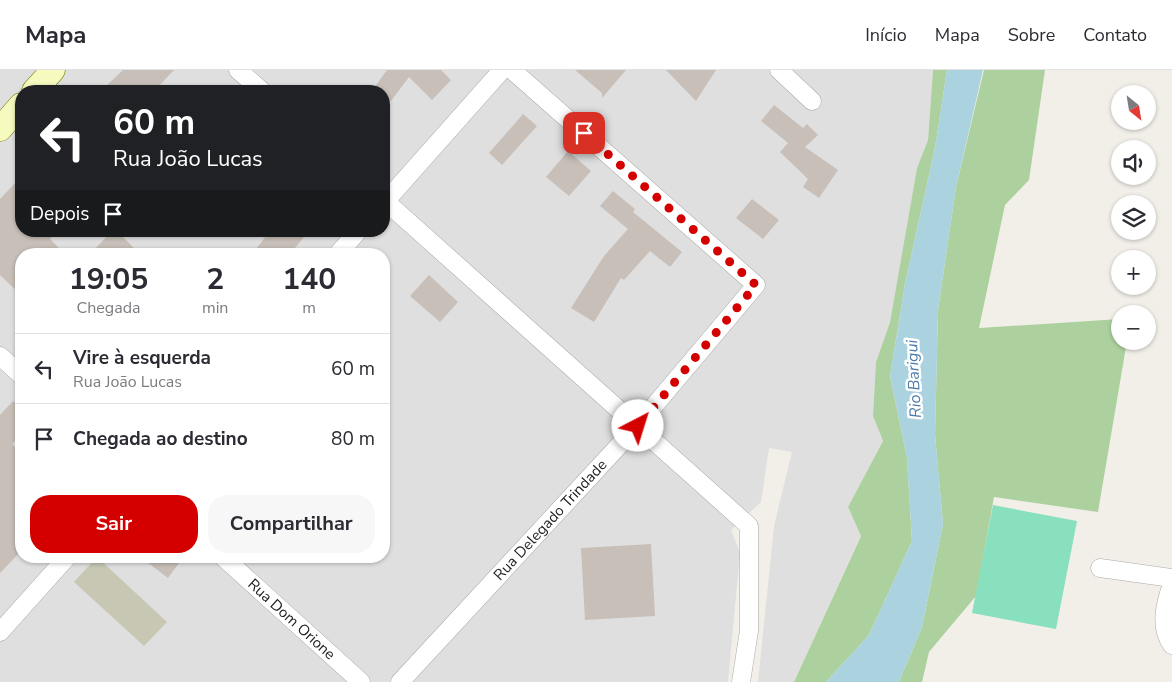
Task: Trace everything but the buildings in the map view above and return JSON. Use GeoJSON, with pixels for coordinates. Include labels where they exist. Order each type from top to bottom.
{"type":"FeatureCollection","features":[{"type":"Feature","properties":{"kind":"main road"},"geometry":{"type":"LineString","coordinates":[[39,85],[53,70]]}},
{"type":"Feature","properties":{"kind":"main road"},"geometry":{"type":"LineString","coordinates":[[0,129],[15,112]]}},
{"type":"Feature","properties":{"kind":"street"},"geometry":{"type":"LineString","coordinates":[[238,70],[255,85]]}},
{"type":"Feature","properties":{"kind":"street"},"geometry":{"type":"LineString","coordinates":[[390,194],[502,70]]}},
{"type":"Feature","properties":{"kind":"street","name":"Rua Delegado Trindade"},"geometry":{"type":"LineString","coordinates":[[400,682],[638,426],[756,285],[512,70]]}},
{"type":"Feature","properties":{"kind":"street"},"geometry":{"type":"LineString","coordinates":[[779,70],[812,101]]}},
{"type":"Feature","properties":{"kind":"street"},"geometry":{"type":"LineString","coordinates":[[390,206],[749,526],[748,631],[741,682]]}},
{"type":"Feature","properties":{"kind":"street"},"geometry":{"type":"LineString","coordinates":[[343,248],[353,237]]}},
{"type":"Feature","properties":{"kind":"street"},"geometry":{"type":"LineString","coordinates":[[0,356],[15,370]]}},
{"type":"Feature","properties":{"kind":"street"},"geometry":{"type":"LineString","coordinates":[[0,632],[62,563]]}},
{"type":"Feature","properties":{"kind":"street","name":"Rua Dom Orione"},"geometry":{"type":"LineString","coordinates":[[230,563],[361,682]]}},
{"type":"Feature","properties":{"kind":"street"},"geometry":{"type":"LineString","coordinates":[[1100,568],[1172,578]]}},
{"type":"Feature","properties":{"kind":"street"},"geometry":{"type":"LineString","coordinates":[[1172,584],[1164,614],[1165,630],[1172,645]]}},
{"type":"Feature","properties":{"kind":"shaded area"},"geometry":{"type":"Polygon","coordinates":[[[0,70],[933,70],[928,140],[917,168],[890,322],[876,362],[873,416],[883,441],[848,507],[861,535],[794,682],[758,682],[774,526],[792,452],[769,448],[761,502],[731,530],[740,553],[728,682],[0,682],[0,70]]]}},
{"type":"Feature","properties":{"kind":"shaded area"},"geometry":{"type":"Polygon","coordinates":[[[91,563],[103,563],[167,622],[144,646],[74,582],[91,563]]]}},
{"type":"Feature","properties":{"kind":"green space"},"geometry":{"type":"Polygon","coordinates":[[[933,70],[947,70],[935,148],[905,284],[890,376],[907,458],[912,541],[869,635],[826,682],[794,682],[861,536],[848,507],[883,441],[873,416],[876,362],[890,322],[917,168],[928,140],[933,70]]]}},
{"type":"Feature","properties":{"kind":"green space"},"geometry":{"type":"Polygon","coordinates":[[[984,70],[1045,70],[1029,180],[1005,205],[979,328],[1111,320],[1111,350],[1125,350],[1098,512],[994,497],[976,596],[929,652],[922,682],[899,682],[922,627],[943,524],[935,435],[938,310],[956,187],[984,70]]]}},
{"type":"Feature","properties":{"kind":"green space"},"geometry":{"type":"Polygon","coordinates":[[[993,505],[1077,521],[1056,629],[972,613],[993,505]]]}},
{"type":"Feature","properties":{"kind":"water","name":"Rio Barigui"},"geometry":{"type":"Polygon","coordinates":[[[947,70],[983,70],[956,187],[938,310],[935,435],[943,524],[922,627],[899,682],[826,682],[869,635],[912,541],[907,458],[890,376],[905,284],[935,148],[947,70]]]}},
{"type":"Feature","properties":{"kind":"route"},"geometry":{"type":"LineString","coordinates":[[584,133],[756,285],[638,426]]}}]}
